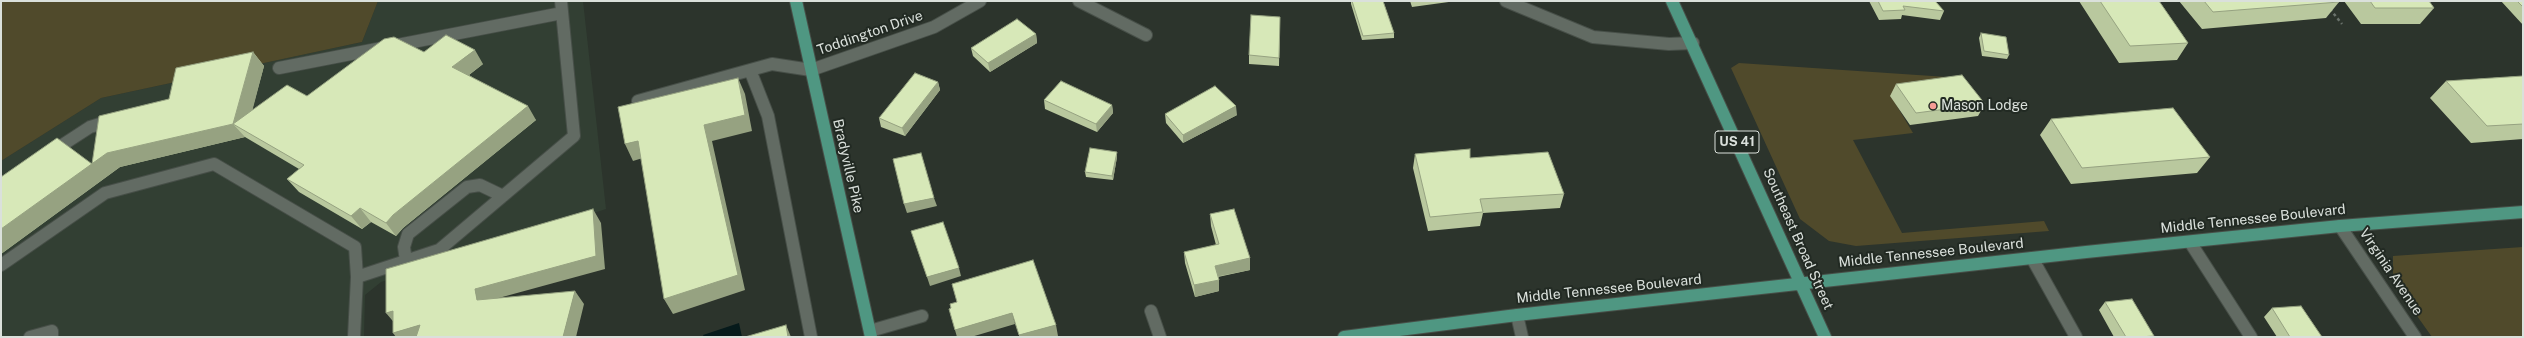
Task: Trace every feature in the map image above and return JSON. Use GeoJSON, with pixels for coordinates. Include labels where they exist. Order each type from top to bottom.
{"type":"FeatureCollection","features":[{"type":"Feature","properties":{"kind":"main road","name":"Bradyville Pike"},"geometry":{"type":"LineString","coordinates":[[796,1],[871,334]]}},
{"type":"Feature","properties":{"kind":"main road","name":"Southeast Broad Street"},"geometry":{"type":"LineString","coordinates":[[1672,1],[1693,43],[1825,337]]}},
{"type":"Feature","properties":{"kind":"main road","name":"Middle Tennessee Boulevard"},"geometry":{"type":"LineString","coordinates":[[1344,337],[1516,315],[2032,258],[2340,226],[2523,212]]}},
{"type":"Feature","properties":{"kind":"street"},"geometry":{"type":"LineString","coordinates":[[357,277],[439,250],[574,136],[561,1]]}},
{"type":"Feature","properties":{"kind":"street","name":"Toddington Drive"},"geometry":{"type":"LineString","coordinates":[[811,70],[934,27],[949,20],[980,1]]}},
{"type":"Feature","properties":{"kind":"street"},"geometry":{"type":"LineString","coordinates":[[1079,1],[1146,35]]}},
{"type":"Feature","properties":{"kind":"street"},"geometry":{"type":"LineString","coordinates":[[1506,1],[1593,37],[1669,44],[1693,43]]}},
{"type":"Feature","properties":{"kind":"street"},"geometry":{"type":"LineString","coordinates":[[279,68],[562,13]]}},
{"type":"Feature","properties":{"kind":"street"},"geometry":{"type":"LineString","coordinates":[[638,101],[772,64],[811,70]]}},
{"type":"Feature","properties":{"kind":"street"},"geometry":{"type":"LineString","coordinates":[[750,70],[768,116],[811,337]]}},
{"type":"Feature","properties":{"kind":"street"},"geometry":{"type":"LineString","coordinates":[[40,159],[90,127],[128,115]]}},
{"type":"Feature","properties":{"kind":"street"},"geometry":{"type":"LineString","coordinates":[[1,265],[105,193],[214,164],[354,248],[357,277],[354,337]]}},
{"type":"Feature","properties":{"kind":"street"},"geometry":{"type":"LineString","coordinates":[[406,261],[404,247],[408,234],[453,195],[467,187],[480,185],[503,196]]}},
{"type":"Feature","properties":{"kind":"street","name":"Virginia Avenue"},"geometry":{"type":"LineString","coordinates":[[2340,226],[2415,337]]}},
{"type":"Feature","properties":{"kind":"street"},"geometry":{"type":"LineString","coordinates":[[2190,242],[2251,337]]}},
{"type":"Feature","properties":{"kind":"street"},"geometry":{"type":"LineString","coordinates":[[2032,258],[2076,337]]}},
{"type":"Feature","properties":{"kind":"street"},"geometry":{"type":"LineString","coordinates":[[1150,311],[1160,337]]}},
{"type":"Feature","properties":{"kind":"street"},"geometry":{"type":"LineString","coordinates":[[1516,315],[1522,337]]}},
{"type":"Feature","properties":{"kind":"street"},"geometry":{"type":"LineString","coordinates":[[871,334],[922,316]]}},
{"type":"Feature","properties":{"kind":"street"},"geometry":{"type":"LineString","coordinates":[[30,337],[52,331],[52,337]]}},
{"type":"Feature","properties":{"kind":"path"},"geometry":{"type":"LineString","coordinates":[[2329,7],[2342,24]]}},
{"type":"Feature","properties":{"kind":"shaded area"},"geometry":{"type":"Polygon","coordinates":[[[1,1],[378,1],[362,42],[101,98],[1,161],[1,1]]]}},
{"type":"Feature","properties":{"kind":"shaded area"},"geometry":{"type":"Polygon","coordinates":[[[378,1],[583,1],[606,209],[381,282],[365,295],[364,337],[1,337],[1,161],[101,98],[362,42],[378,1]]]}},
{"type":"Feature","properties":{"kind":"shaded area"},"geometry":{"type":"Polygon","coordinates":[[[1739,63],[1947,77],[1955,87],[1891,96],[1913,133],[1853,140],[1902,233],[2044,221],[2049,231],[1856,246],[1829,241],[1800,219],[1731,68],[1739,63]]]}},
{"type":"Feature","properties":{"kind":"shaded area"},"geometry":{"type":"Polygon","coordinates":[[[2523,247],[2523,337],[2432,337],[2393,282],[2393,256],[2523,247]]]}},
{"type":"Feature","properties":{"kind":"shaded area"},"geometry":{"type":"Polygon","coordinates":[[[739,323],[742,337],[704,337],[703,335],[739,323]]]}},
{"type":"Feature","properties":{"kind":"building"},"geometry":{"type":"Polygon","coordinates":[[[1352,1],[1383,1],[1394,33],[1363,36],[1352,1]]]}},
{"type":"Feature","properties":{"kind":"building"},"geometry":{"type":"Polygon","coordinates":[[[1878,1],[1935,1],[1944,11],[1903,6],[1905,10],[1883,11],[1878,1]]]}},
{"type":"Feature","properties":{"kind":"building"},"geometry":{"type":"Polygon","coordinates":[[[2100,1],[2159,1],[2188,43],[2130,46],[2100,1]]]}},
{"type":"Feature","properties":{"kind":"building"},"geometry":{"type":"Polygon","coordinates":[[[2204,1],[2339,1],[2339,2],[2213,12],[2204,1]]]}},
{"type":"Feature","properties":{"kind":"building"},"geometry":{"type":"Polygon","coordinates":[[[2370,1],[2429,1],[2434,8],[2375,8],[2370,1]]]}},
{"type":"Feature","properties":{"kind":"building"},"geometry":{"type":"Polygon","coordinates":[[[2517,1],[2523,1],[2523,7],[2517,1]]]}},
{"type":"Feature","properties":{"kind":"building"},"geometry":{"type":"Polygon","coordinates":[[[1251,15],[1280,17],[1279,58],[1249,55],[1251,15]]]}},
{"type":"Feature","properties":{"kind":"building"},"geometry":{"type":"Polygon","coordinates":[[[1017,19],[1036,34],[988,63],[971,48],[1017,19]]]}},
{"type":"Feature","properties":{"kind":"building"},"geometry":{"type":"Polygon","coordinates":[[[1981,33],[2006,37],[2009,55],[1984,51],[1981,33]]]}},
{"type":"Feature","properties":{"kind":"building"},"geometry":{"type":"Polygon","coordinates":[[[446,35],[475,50],[452,67],[528,106],[393,215],[386,223],[360,208],[351,216],[287,179],[304,165],[233,124],[287,85],[307,96],[384,39],[394,37],[424,52],[446,35]]]}},
{"type":"Feature","properties":{"kind":"building"},"geometry":{"type":"Polygon","coordinates":[[[253,52],[233,124],[107,153],[92,164],[99,116],[169,99],[176,68],[253,52]]]}},
{"type":"Feature","properties":{"kind":"building"},"geometry":{"type":"Polygon","coordinates":[[[915,73],[938,82],[902,128],[879,118],[915,73]]]}},
{"type":"Feature","properties":{"kind":"building"},"geometry":{"type":"Polygon","coordinates":[[[1962,75],[1985,104],[1916,113],[1896,84],[1962,75]]]}},
{"type":"Feature","properties":{"kind":"building"},"geometry":{"type":"Polygon","coordinates":[[[2523,76],[2523,124],[2487,126],[2446,81],[2523,76]]]}},
{"type":"Feature","properties":{"kind":"building"},"geometry":{"type":"Polygon","coordinates":[[[738,78],[745,115],[704,125],[738,275],[664,299],[638,141],[625,144],[618,107],[738,78]]]}},
{"type":"Feature","properties":{"kind":"building"},"geometry":{"type":"Polygon","coordinates":[[[1061,81],[1112,105],[1096,124],[1044,100],[1061,81]]]}},
{"type":"Feature","properties":{"kind":"building"},"geometry":{"type":"Polygon","coordinates":[[[1215,86],[1236,106],[1183,135],[1165,114],[1215,86]]]}},
{"type":"Feature","properties":{"kind":"building"},"geometry":{"type":"Polygon","coordinates":[[[2173,108],[2210,157],[2082,168],[2051,119],[2173,108]]]}},
{"type":"Feature","properties":{"kind":"building"},"geometry":{"type":"Polygon","coordinates":[[[57,138],[92,164],[1,229],[1,177],[57,138]]]}},
{"type":"Feature","properties":{"kind":"building"},"geometry":{"type":"Polygon","coordinates":[[[1090,148],[1117,152],[1112,176],[1085,172],[1090,148]]]}},
{"type":"Feature","properties":{"kind":"building"},"geometry":{"type":"Polygon","coordinates":[[[1470,149],[1470,158],[1548,152],[1564,194],[1480,199],[1483,212],[1430,217],[1415,154],[1470,149]]]}},
{"type":"Feature","properties":{"kind":"building"},"geometry":{"type":"Polygon","coordinates":[[[921,153],[934,198],[904,204],[893,159],[921,153]]]}},
{"type":"Feature","properties":{"kind":"building"},"geometry":{"type":"Polygon","coordinates":[[[593,209],[596,256],[475,289],[477,300],[575,291],[563,337],[416,337],[420,325],[393,333],[393,311],[386,313],[386,269],[593,209]]]}},
{"type":"Feature","properties":{"kind":"building"},"geometry":{"type":"Polygon","coordinates":[[[1234,209],[1250,258],[1215,266],[1219,280],[1194,285],[1184,252],[1219,244],[1210,214],[1234,209]]]}},
{"type":"Feature","properties":{"kind":"building"},"geometry":{"type":"Polygon","coordinates":[[[943,222],[959,268],[927,277],[911,231],[943,222]]]}},
{"type":"Feature","properties":{"kind":"building"},"geometry":{"type":"Polygon","coordinates":[[[1033,260],[1056,325],[1019,335],[1012,313],[955,330],[949,309],[951,308],[950,304],[957,302],[952,284],[1033,260]]]}},
{"type":"Feature","properties":{"kind":"building"},"geometry":{"type":"Polygon","coordinates":[[[2132,299],[2154,336],[2126,337],[2105,302],[2132,299]]]}},
{"type":"Feature","properties":{"kind":"building"},"geometry":{"type":"Polygon","coordinates":[[[2301,306],[2322,337],[2290,337],[2272,308],[2301,306]]]}},
{"type":"Feature","properties":{"kind":"building"},"geometry":{"type":"Polygon","coordinates":[[[786,325],[788,337],[745,337],[786,325]]]}},
{"type":"Feature","properties":{"kind":"place","name":"Mason Lodge"},"geometry":{"type":"Point","coordinates":[1933,106]}}]}
